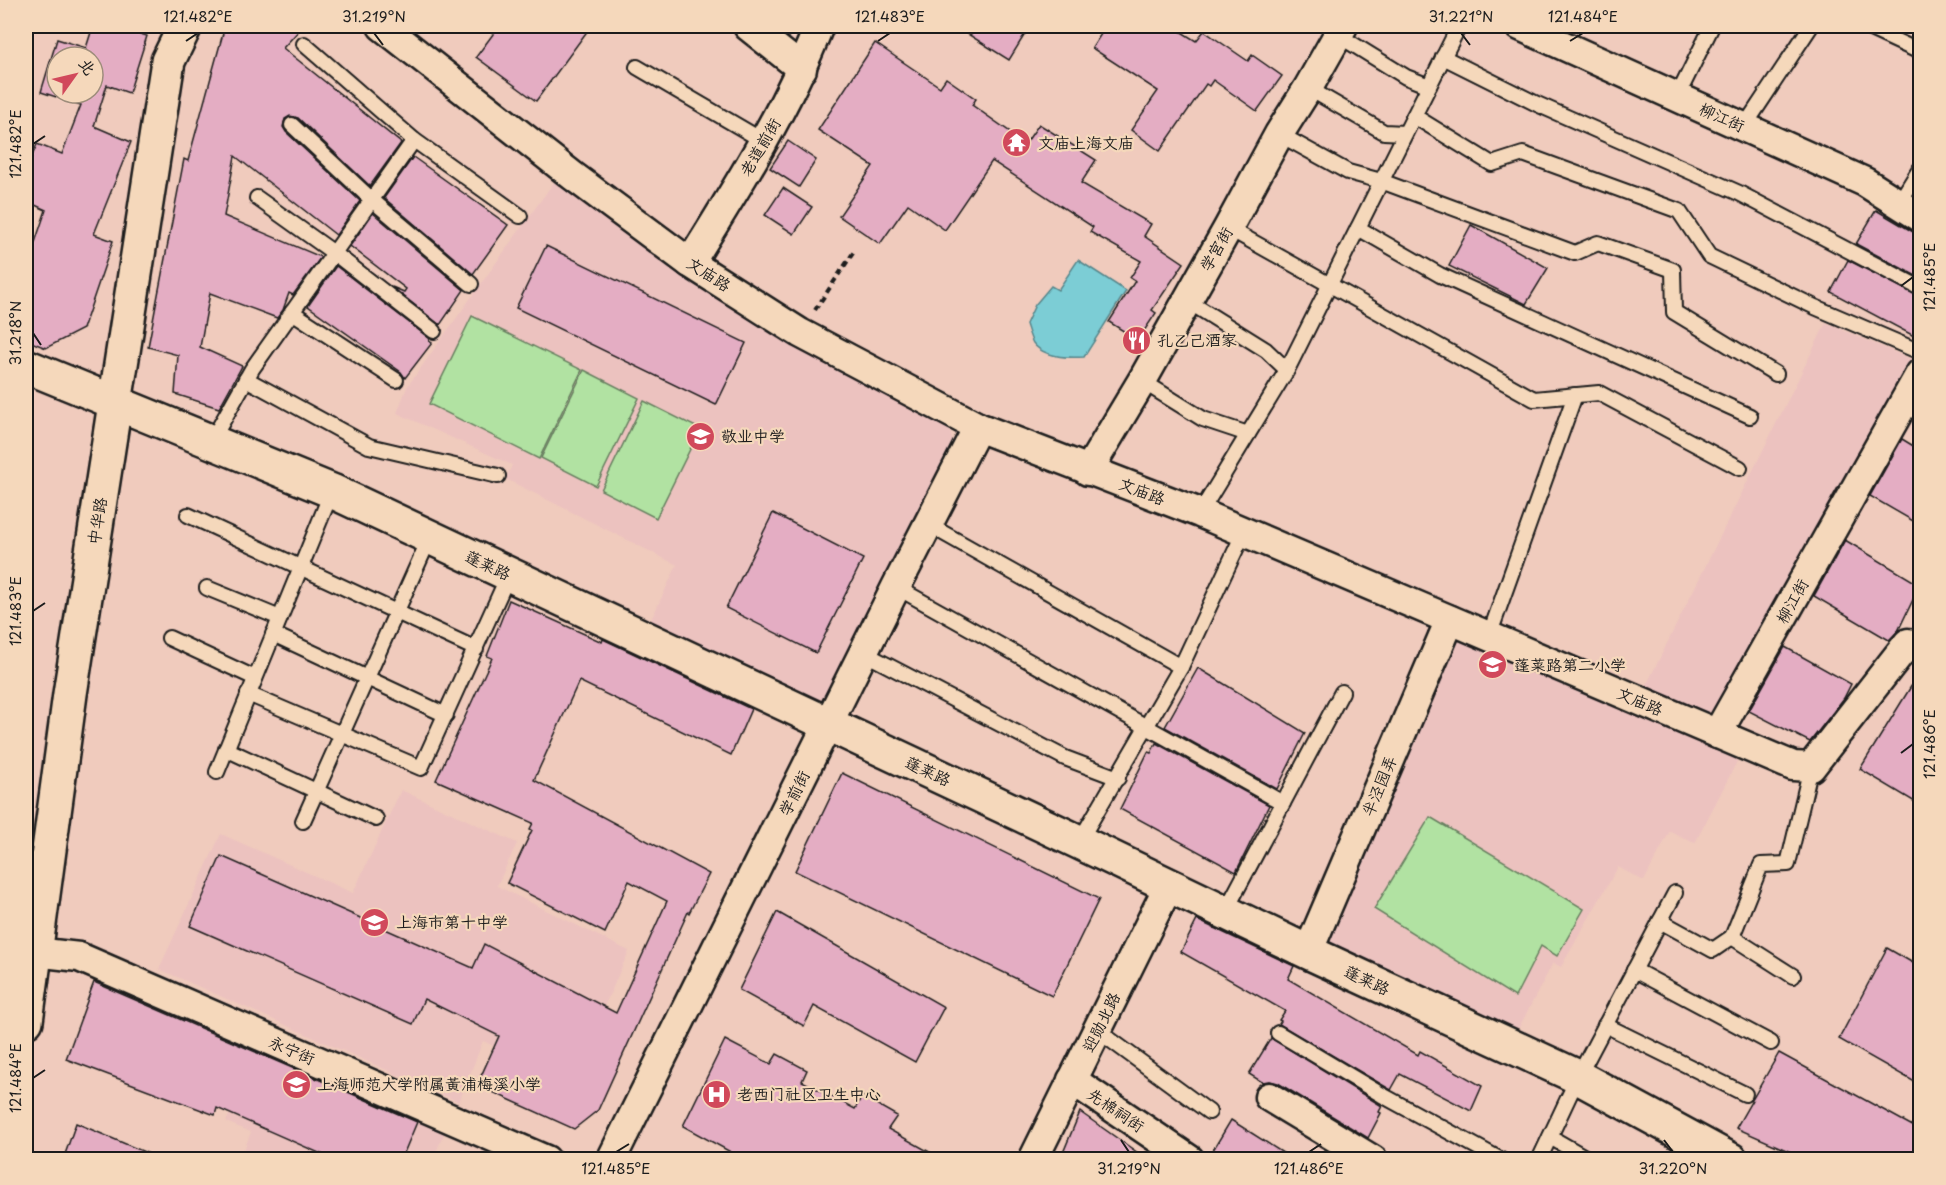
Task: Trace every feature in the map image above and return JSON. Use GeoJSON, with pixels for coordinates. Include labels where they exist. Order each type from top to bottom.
{"type":"FeatureCollection","features":[{"type":"Feature","properties":{"kind":"street","name":"中华路"},"geometry":{"type":"LineString","coordinates":[[26,1020],[70,694],[168,61],[184,26]]}},
{"type":"Feature","properties":{"kind":"street","name":"文庙路"},"geometry":{"type":"LineString","coordinates":[[382,26],[573,176],[690,263],[800,333],[978,427],[1200,513],[1793,766],[1811,767]]}},
{"type":"Feature","properties":{"kind":"street"},"geometry":{"type":"LineString","coordinates":[[748,26],[802,69]]}},
{"type":"Feature","properties":{"kind":"street","name":"老道前街"},"geometry":{"type":"LineString","coordinates":[[690,263],[765,142],[802,69],[819,26]]}},
{"type":"Feature","properties":{"kind":"street","name":"柳江街"},"geometry":{"type":"LineString","coordinates":[[1520,26],[1865,182],[1910,210]]}},
{"type":"Feature","properties":{"kind":"street","name":"学宫街"},"geometry":{"type":"LineString","coordinates":[[1088,471],[1142,381],[1279,134],[1340,30]]}},
{"type":"Feature","properties":{"kind":"street","name":"蓬莱路"},"geometry":{"type":"LineString","coordinates":[[26,366],[332,491],[1578,1077],[1731,1160]]}},
{"type":"Feature","properties":{"kind":"street","name":"柳江街"},"geometry":{"type":"LineString","coordinates":[[1717,734],[1912,408],[1920,374]]}},
{"type":"Feature","properties":{"kind":"street","name":"学前街"},"geometry":{"type":"LineString","coordinates":[[611,1160],[978,427]]}},
{"type":"Feature","properties":{"kind":"street","name":"半泾园弄"},"geometry":{"type":"LineString","coordinates":[[1308,952],[1450,620]]}},
{"type":"Feature","properties":{"kind":"street"},"geometry":{"type":"LineString","coordinates":[[1811,767],[1908,643],[1920,651]]}},
{"type":"Feature","properties":{"kind":"street","name":"迎勋北路"},"geometry":{"type":"LineString","coordinates":[[1033,1160],[1169,885]]}},
{"type":"Feature","properties":{"kind":"street","name":"永宁街"},"geometry":{"type":"LineString","coordinates":[[35,952],[79,957],[546,1160]]}},
{"type":"Feature","properties":{"kind":"street","name":"先棉祠街"},"geometry":{"type":"LineString","coordinates":[[1072,1080],[1190,1160]]}},
{"type":"Feature","properties":{"kind":"street"},"geometry":{"type":"LineString","coordinates":[[1269,1097],[1367,1158]]}},
{"type":"Feature","properties":{"kind":"lane"},"geometry":{"type":"LineString","coordinates":[[1200,513],[1287,370],[1459,26]]}},
{"type":"Feature","properties":{"kind":"lane"},"geometry":{"type":"LineString","coordinates":[[1677,97],[1712,26]]}},
{"type":"Feature","properties":{"kind":"lane"},"geometry":{"type":"LineString","coordinates":[[1744,127],[1811,26]]}},
{"type":"Feature","properties":{"kind":"lane"},"geometry":{"type":"LineString","coordinates":[[1864,26],[1920,52]]}},
{"type":"Feature","properties":{"kind":"lane"},"geometry":{"type":"LineString","coordinates":[[1340,30],[1406,77],[1429,86]]}},
{"type":"Feature","properties":{"kind":"lane"},"geometry":{"type":"LineString","coordinates":[[304,44],[414,140],[520,216]]}},
{"type":"Feature","properties":{"kind":"lane"},"geometry":{"type":"LineString","coordinates":[[1443,57],[1537,104],[1739,193],[1920,288]]}},
{"type":"Feature","properties":{"kind":"lane"},"geometry":{"type":"LineString","coordinates":[[637,67],[765,142]]}},
{"type":"Feature","properties":{"kind":"lane"},"geometry":{"type":"LineString","coordinates":[[1308,88],[1384,132],[1405,133]]}},
{"type":"Feature","properties":{"kind":"lane"},"geometry":{"type":"LineString","coordinates":[[1414,116],[1492,164],[1523,154],[1679,211],[1709,256],[1815,307],[1920,352]]}},
{"type":"Feature","properties":{"kind":"lane"},"geometry":{"type":"LineString","coordinates":[[292,125],[372,200],[471,284]]}},
{"type":"Feature","properties":{"kind":"lane"},"geometry":{"type":"LineString","coordinates":[[1279,134],[1348,172],[1381,181],[1575,254],[1598,243],[1673,270],[1674,312],[1776,374]]}},
{"type":"Feature","properties":{"kind":"lane"},"geometry":{"type":"LineString","coordinates":[[211,442],[246,379],[414,140]]}},
{"type":"Feature","properties":{"kind":"lane"},"geometry":{"type":"LineString","coordinates":[[1910,210],[1920,169]]}},
{"type":"Feature","properties":{"kind":"lane"},"geometry":{"type":"LineString","coordinates":[[257,198],[334,253],[434,331]]}},
{"type":"Feature","properties":{"kind":"lane"},"geometry":{"type":"LineString","coordinates":[[1228,228],[1534,399],[1599,393],[1740,468]]}},
{"type":"Feature","properties":{"kind":"lane"},"geometry":{"type":"LineString","coordinates":[[1358,228],[1440,275],[1750,416]]}},
{"type":"Feature","properties":{"kind":"lane"},"geometry":{"type":"LineString","coordinates":[[1186,300],[1266,350],[1287,370]]}},
{"type":"Feature","properties":{"kind":"lane"},"geometry":{"type":"LineString","coordinates":[[292,312],[396,380]]}},
{"type":"Feature","properties":{"kind":"lane"},"geometry":{"type":"LineString","coordinates":[[246,379],[369,446],[498,476]]}},
{"type":"Feature","properties":{"kind":"lane"},"geometry":{"type":"LineString","coordinates":[[1142,381],[1203,419],[1248,434]]}},
{"type":"Feature","properties":{"kind":"lane"},"geometry":{"type":"LineString","coordinates":[[1489,636],[1575,395]]}},
{"type":"Feature","properties":{"kind":"lane"},"geometry":{"type":"LineString","coordinates":[[217,771],[332,491]]}},
{"type":"Feature","properties":{"kind":"lane"},"geometry":{"type":"LineString","coordinates":[[188,515],[476,649]]}},
{"type":"Feature","properties":{"kind":"lane"},"geometry":{"type":"LineString","coordinates":[[929,525],[1181,667]]}},
{"type":"Feature","properties":{"kind":"lane"},"geometry":{"type":"LineString","coordinates":[[1079,842],[1181,667],[1244,532]]}},
{"type":"Feature","properties":{"kind":"lane"},"geometry":{"type":"LineString","coordinates":[[303,821],[430,537]]}},
{"type":"Feature","properties":{"kind":"lane"},"geometry":{"type":"LineString","coordinates":[[248,694],[421,768],[509,574]]}},
{"type":"Feature","properties":{"kind":"lane"},"geometry":{"type":"LineString","coordinates":[[896,587],[1283,803]]}},
{"type":"Feature","properties":{"kind":"lane"},"geometry":{"type":"LineString","coordinates":[[207,588],[279,618]]}},
{"type":"Feature","properties":{"kind":"lane"},"geometry":{"type":"LineString","coordinates":[[273,634],[446,715]]}},
{"type":"Feature","properties":{"kind":"lane"},"geometry":{"type":"LineString","coordinates":[[169,638],[255,678]]}},
{"type":"Feature","properties":{"kind":"lane"},"geometry":{"type":"LineString","coordinates":[[864,653],[1065,758],[1118,778]]}},
{"type":"Feature","properties":{"kind":"lane"},"geometry":{"type":"LineString","coordinates":[[1225,912],[1342,692]]}},
{"type":"Feature","properties":{"kind":"lane"},"geometry":{"type":"LineString","coordinates":[[226,749],[376,819]]}},
{"type":"Feature","properties":{"kind":"lane"},"geometry":{"type":"LineString","coordinates":[[1660,921],[1713,950],[1732,937],[1761,865],[1788,864],[1811,767]]}},
{"type":"Feature","properties":{"kind":"lane"},"geometry":{"type":"LineString","coordinates":[[1539,1160],[1578,1077],[1675,893]]}},
{"type":"Feature","properties":{"kind":"lane"},"geometry":{"type":"LineString","coordinates":[[1732,937],[1793,976]]}},
{"type":"Feature","properties":{"kind":"lane"},"geometry":{"type":"LineString","coordinates":[[1634,970],[1771,1043]]}},
{"type":"Feature","properties":{"kind":"lane"},"geometry":{"type":"LineString","coordinates":[[1605,1025],[1745,1094]]}},
{"type":"Feature","properties":{"kind":"lane"},"geometry":{"type":"LineString","coordinates":[[1097,1030],[1209,1112]]}},
{"type":"Feature","properties":{"kind":"lane"},"geometry":{"type":"LineString","coordinates":[[1278,1033],[1382,1095],[1501,1160]]}},
{"type":"Feature","properties":{"kind":"lane"},"geometry":{"type":"LineString","coordinates":[[1550,1137],[1590,1160]]}},
{"type":"Feature","properties":{"kind":"path"},"geometry":{"type":"LineString","coordinates":[[800,333],[855,250]]}},
{"type":"Feature","properties":{"kind":"shaded area","name":"敬业中学"},"geometry":{"type":"Polygon","coordinates":[[[554,182],[671,267],[797,346],[948,425],[954,447],[825,707],[649,624],[677,565],[506,479],[512,465],[397,413],[407,387],[554,182]]]}},
{"type":"Feature","properties":{"kind":"shaded area","name":"蓬莱路第二小学"},"geometry":{"type":"Polygon","coordinates":[[[1826,323],[1918,362],[1717,734],[1745,746],[1695,843],[1670,831],[1644,881],[1618,867],[1561,967],[1553,963],[1515,1035],[1327,943],[1454,629],[1639,700],[1826,323]]]}},
{"type":"Feature","properties":{"kind":"shaded area","name":"上海市第十中学"},"geometry":{"type":"Polygon","coordinates":[[[401,790],[517,843],[497,886],[629,951],[570,1083],[483,1041],[459,1102],[159,969],[221,834],[353,893],[401,790]]]}},
{"type":"Feature","properties":{"kind":"shaded area","name":"上海师范大学附属黄浦梅溪小学"},"geometry":{"type":"Polygon","coordinates":[[[258,1046],[448,1125],[433,1159],[240,1160],[251,1132],[226,1122],[258,1046]]]}},
{"type":"Feature","properties":{"kind":"green space"},"geometry":{"type":"Polygon","coordinates":[[[472,316],[582,370],[539,459],[429,404],[472,316]]]}},
{"type":"Feature","properties":{"kind":"green space"},"geometry":{"type":"Polygon","coordinates":[[[584,370],[639,398],[596,486],[541,458],[584,370]]]}},
{"type":"Feature","properties":{"kind":"green space"},"geometry":{"type":"Polygon","coordinates":[[[644,401],[700,429],[656,518],[601,490],[644,401]]]}},
{"type":"Feature","properties":{"kind":"green space"},"geometry":{"type":"Polygon","coordinates":[[[1430,817],[1584,909],[1557,956],[1541,946],[1515,997],[1374,909],[1430,817]]]}},
{"type":"Feature","properties":{"kind":"water"},"geometry":{"type":"Polygon","coordinates":[[[1078,260],[1126,291],[1084,357],[1064,357],[1044,352],[1033,343],[1026,324],[1035,305],[1051,286],[1058,290],[1078,260]]]}},
{"type":"Feature","properties":{"kind":"building"},"geometry":{"type":"Polygon","coordinates":[[[93,26],[115,26],[147,36],[129,93],[107,85],[105,91],[105,45],[87,45],[93,26]]]}},
{"type":"Feature","properties":{"kind":"building"},"geometry":{"type":"Polygon","coordinates":[[[225,26],[303,26],[283,48],[401,143],[370,186],[298,118],[290,116],[285,119],[283,127],[286,132],[360,201],[336,235],[235,156],[224,216],[321,257],[293,295],[289,293],[283,310],[277,318],[210,293],[200,347],[242,366],[219,408],[175,394],[178,355],[148,347],[184,159],[188,161],[225,26]]]}},
{"type":"Feature","properties":{"kind":"building"},"geometry":{"type":"Polygon","coordinates":[[[499,26],[591,26],[536,101],[476,57],[499,26]]]}},
{"type":"Feature","properties":{"kind":"building"},"geometry":{"type":"Polygon","coordinates":[[[955,26],[1030,26],[1009,60],[955,26]]]}},
{"type":"Feature","properties":{"kind":"building"},"geometry":{"type":"Polygon","coordinates":[[[1106,26],[1172,26],[1196,41],[1204,31],[1248,61],[1252,55],[1282,76],[1257,111],[1213,80],[1209,86],[1206,84],[1160,151],[1131,130],[1158,91],[1092,48],[1106,26]]]}},
{"type":"Feature","properties":{"kind":"building"},"geometry":{"type":"Polygon","coordinates":[[[57,39],[76,45],[55,45],[57,39]]]}},
{"type":"Feature","properties":{"kind":"building"},"geometry":{"type":"Polygon","coordinates":[[[875,43],[940,87],[946,78],[976,99],[972,105],[1026,143],[1039,124],[1096,160],[1081,183],[1151,224],[1144,236],[1184,263],[1152,310],[1156,313],[1138,340],[1109,322],[1135,281],[1130,278],[1141,261],[1090,232],[1093,227],[992,161],[945,230],[908,204],[880,244],[839,216],[873,166],[818,130],[875,43]]]}},
{"type":"Feature","properties":{"kind":"building"},"geometry":{"type":"Polygon","coordinates":[[[45,79],[45,93],[41,92],[45,79]]]}},
{"type":"Feature","properties":{"kind":"building"},"geometry":{"type":"Polygon","coordinates":[[[81,105],[101,105],[94,126],[131,142],[94,234],[113,241],[83,329],[46,348],[26,340],[26,269],[46,210],[26,201],[26,171],[37,144],[62,154],[81,105]]]}},
{"type":"Feature","properties":{"kind":"building"},"geometry":{"type":"Polygon","coordinates":[[[788,141],[816,160],[799,187],[770,168],[788,141]]]}},
{"type":"Feature","properties":{"kind":"building"},"geometry":{"type":"Polygon","coordinates":[[[413,157],[508,225],[473,274],[384,198],[413,157]]]}},
{"type":"Feature","properties":{"kind":"building"},"geometry":{"type":"Polygon","coordinates":[[[783,188],[812,207],[794,234],[765,215],[783,188]]]}},
{"type":"Feature","properties":{"kind":"building"},"geometry":{"type":"Polygon","coordinates":[[[1876,210],[1920,236],[1920,278],[1856,244],[1876,210]]]}},
{"type":"Feature","properties":{"kind":"building"},"geometry":{"type":"Polygon","coordinates":[[[373,213],[464,290],[440,325],[392,287],[404,292],[406,289],[350,246],[373,213]]]}},
{"type":"Feature","properties":{"kind":"building"},"geometry":{"type":"Polygon","coordinates":[[[1471,225],[1548,268],[1526,304],[1449,266],[1471,225]]]}},
{"type":"Feature","properties":{"kind":"building"},"geometry":{"type":"Polygon","coordinates":[[[546,246],[746,343],[716,405],[516,308],[546,246]]]}},
{"type":"Feature","properties":{"kind":"building"},"geometry":{"type":"Polygon","coordinates":[[[1848,260],[1920,297],[1920,325],[1914,336],[1831,292],[1848,260]]]}},
{"type":"Feature","properties":{"kind":"building"},"geometry":{"type":"Polygon","coordinates":[[[336,266],[430,339],[432,343],[405,378],[401,372],[308,306],[336,266]]]}},
{"type":"Feature","properties":{"kind":"building"},"geometry":{"type":"Polygon","coordinates":[[[1902,439],[1920,450],[1920,525],[1870,496],[1902,439]]]}},
{"type":"Feature","properties":{"kind":"building"},"geometry":{"type":"Polygon","coordinates":[[[773,513],[863,559],[816,653],[726,608],[773,513]]]}},
{"type":"Feature","properties":{"kind":"building"},"geometry":{"type":"Polygon","coordinates":[[[1845,540],[1920,585],[1898,631],[1889,640],[1814,596],[1845,540]]]}},
{"type":"Feature","properties":{"kind":"building"},"geometry":{"type":"Polygon","coordinates":[[[509,600],[602,642],[603,639],[751,709],[731,755],[579,681],[534,780],[709,874],[688,912],[598,1110],[574,1129],[477,1085],[499,1036],[424,999],[413,1024],[190,926],[221,856],[473,968],[484,944],[616,1013],[667,901],[629,881],[605,933],[507,883],[532,830],[530,829],[533,823],[436,780],[492,658],[487,656],[509,600]]]}},
{"type":"Feature","properties":{"kind":"building"},"geometry":{"type":"Polygon","coordinates":[[[1785,647],[1851,684],[1844,698],[1810,742],[1749,711],[1785,647]]]}},
{"type":"Feature","properties":{"kind":"building"},"geometry":{"type":"Polygon","coordinates":[[[1198,668],[1305,733],[1277,789],[1165,727],[1198,668]]]}},
{"type":"Feature","properties":{"kind":"building"},"geometry":{"type":"Polygon","coordinates":[[[1920,672],[1920,805],[1860,769],[1920,672]]]}},
{"type":"Feature","properties":{"kind":"building"},"geometry":{"type":"Polygon","coordinates":[[[1156,743],[1269,805],[1236,872],[1120,809],[1148,752],[1151,753],[1156,743]]]}},
{"type":"Feature","properties":{"kind":"building"},"geometry":{"type":"Polygon","coordinates":[[[842,773],[1099,899],[1052,996],[795,871],[842,773]]]}},
{"type":"Feature","properties":{"kind":"building"},"geometry":{"type":"Polygon","coordinates":[[[777,912],[944,1007],[915,1062],[814,1006],[804,1026],[739,990],[777,912]]]}},
{"type":"Feature","properties":{"kind":"building"},"geometry":{"type":"Polygon","coordinates":[[[1197,920],[1294,966],[1288,979],[1418,1055],[1420,1051],[1482,1086],[1471,1111],[1400,1074],[1391,1090],[1279,1024],[1285,1011],[1181,952],[1197,920]]]}},
{"type":"Feature","properties":{"kind":"building"},"geometry":{"type":"Polygon","coordinates":[[[1887,948],[1920,967],[1920,1085],[1839,1039],[1887,948]]]}},
{"type":"Feature","properties":{"kind":"building"},"geometry":{"type":"Polygon","coordinates":[[[94,982],[417,1122],[401,1160],[335,1160],[217,1108],[215,1115],[66,1059],[94,982]]]}},
{"type":"Feature","properties":{"kind":"building"},"geometry":{"type":"Polygon","coordinates":[[[1271,1038],[1382,1106],[1379,1112],[1381,1113],[1368,1138],[1278,1083],[1262,1082],[1249,1074],[1271,1038]]]}},
{"type":"Feature","properties":{"kind":"building"},"geometry":{"type":"Polygon","coordinates":[[[725,1040],[771,1064],[777,1054],[807,1070],[802,1081],[855,1109],[862,1096],[897,1116],[888,1129],[944,1160],[745,1160],[683,1126],[725,1040]]]}},
{"type":"Feature","properties":{"kind":"building"},"geometry":{"type":"Polygon","coordinates":[[[1779,1053],[1920,1130],[1920,1160],[1809,1160],[1736,1128],[1779,1053]]]}},
{"type":"Feature","properties":{"kind":"building"},"geometry":{"type":"Polygon","coordinates":[[[1080,1112],[1148,1160],[1060,1160],[1080,1112]]]}},
{"type":"Feature","properties":{"kind":"building"},"geometry":{"type":"Polygon","coordinates":[[[1231,1120],[1294,1160],[1207,1160],[1231,1120]]]}},
{"type":"Feature","properties":{"kind":"building"},"geometry":{"type":"Polygon","coordinates":[[[76,1123],[161,1159],[161,1160],[63,1160],[76,1123]]]}},
{"type":"Feature","properties":{"kind":"place","name":"文庙上海文庙"},"geometry":{"type":"Point","coordinates":[1017,143]}},
{"type":"Feature","properties":{"kind":"place","name":"孔乙己酒家"},"geometry":{"type":"Point","coordinates":[1136,340]}},
{"type":"Feature","properties":{"kind":"place","name":"敬业中学"},"geometry":{"type":"Point","coordinates":[700,436]}},
{"type":"Feature","properties":{"kind":"place","name":"蓬莱路第二小学"},"geometry":{"type":"Point","coordinates":[1493,665]}},
{"type":"Feature","properties":{"kind":"place","name":"上海市第十中学"},"geometry":{"type":"Point","coordinates":[375,922]}},
{"type":"Feature","properties":{"kind":"place","name":"上海师范大学附属黄浦梅溪小学"},"geometry":{"type":"Point","coordinates":[296,1084]}},
{"type":"Feature","properties":{"kind":"place","name":"老西门社区卫生中心"},"geometry":{"type":"Point","coordinates":[716,1094]}}]}
